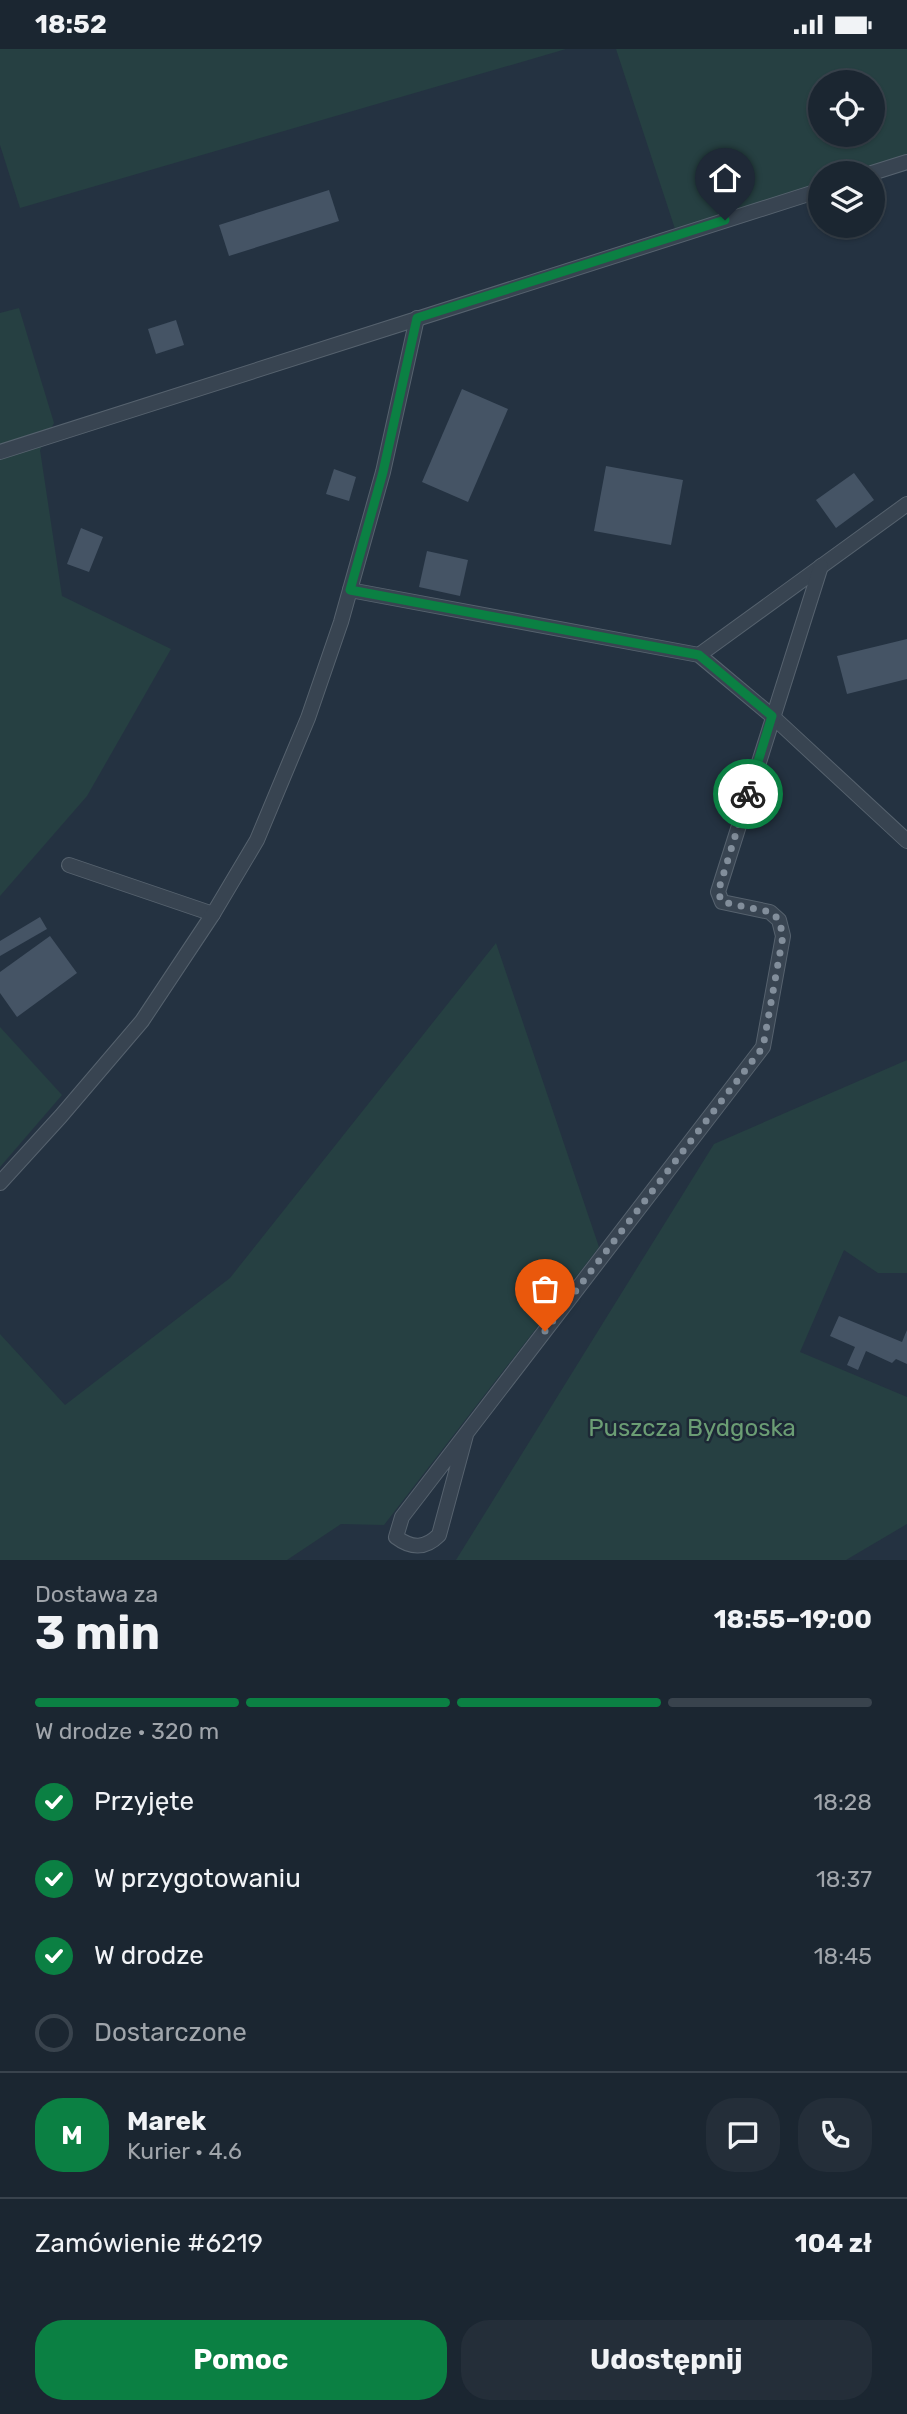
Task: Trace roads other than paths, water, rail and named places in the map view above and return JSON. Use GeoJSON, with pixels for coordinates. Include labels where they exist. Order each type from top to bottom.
{"type":"FeatureCollection","features":[{"type":"Feature","properties":{"kind":"lane"},"geometry":{"type":"LineString","coordinates":[[885,169],[907,162]]}},
{"type":"Feature","properties":{"kind":"lane"},"geometry":{"type":"LineString","coordinates":[[0,452],[808,194]]}},
{"type":"Feature","properties":{"kind":"lane"},"geometry":{"type":"LineString","coordinates":[[0,1182],[142,1021],[213,914],[257,840],[308,718],[350,590],[383,472],[417,318]]}},
{"type":"Feature","properties":{"kind":"lane"},"geometry":{"type":"LineString","coordinates":[[699,655],[907,504]]}},
{"type":"Feature","properties":{"kind":"lane"},"geometry":{"type":"LineString","coordinates":[[466,1435],[439,1535],[420,1547],[405,1544],[396,1537],[402,1517],[763,1047],[783,936],[779,920],[771,912],[722,902],[718,892],[821,566]]}},
{"type":"Feature","properties":{"kind":"lane"},"geometry":{"type":"LineString","coordinates":[[350,590],[699,655],[772,716],[907,841]]}},
{"type":"Feature","properties":{"kind":"lane"},"geometry":{"type":"LineString","coordinates":[[69,866],[213,914]]}},
{"type":"Feature","properties":{"kind":"park label","name":"Puszcza Bydgoska"},"geometry":{"type":"Point","coordinates":[692,1428]}}]}
